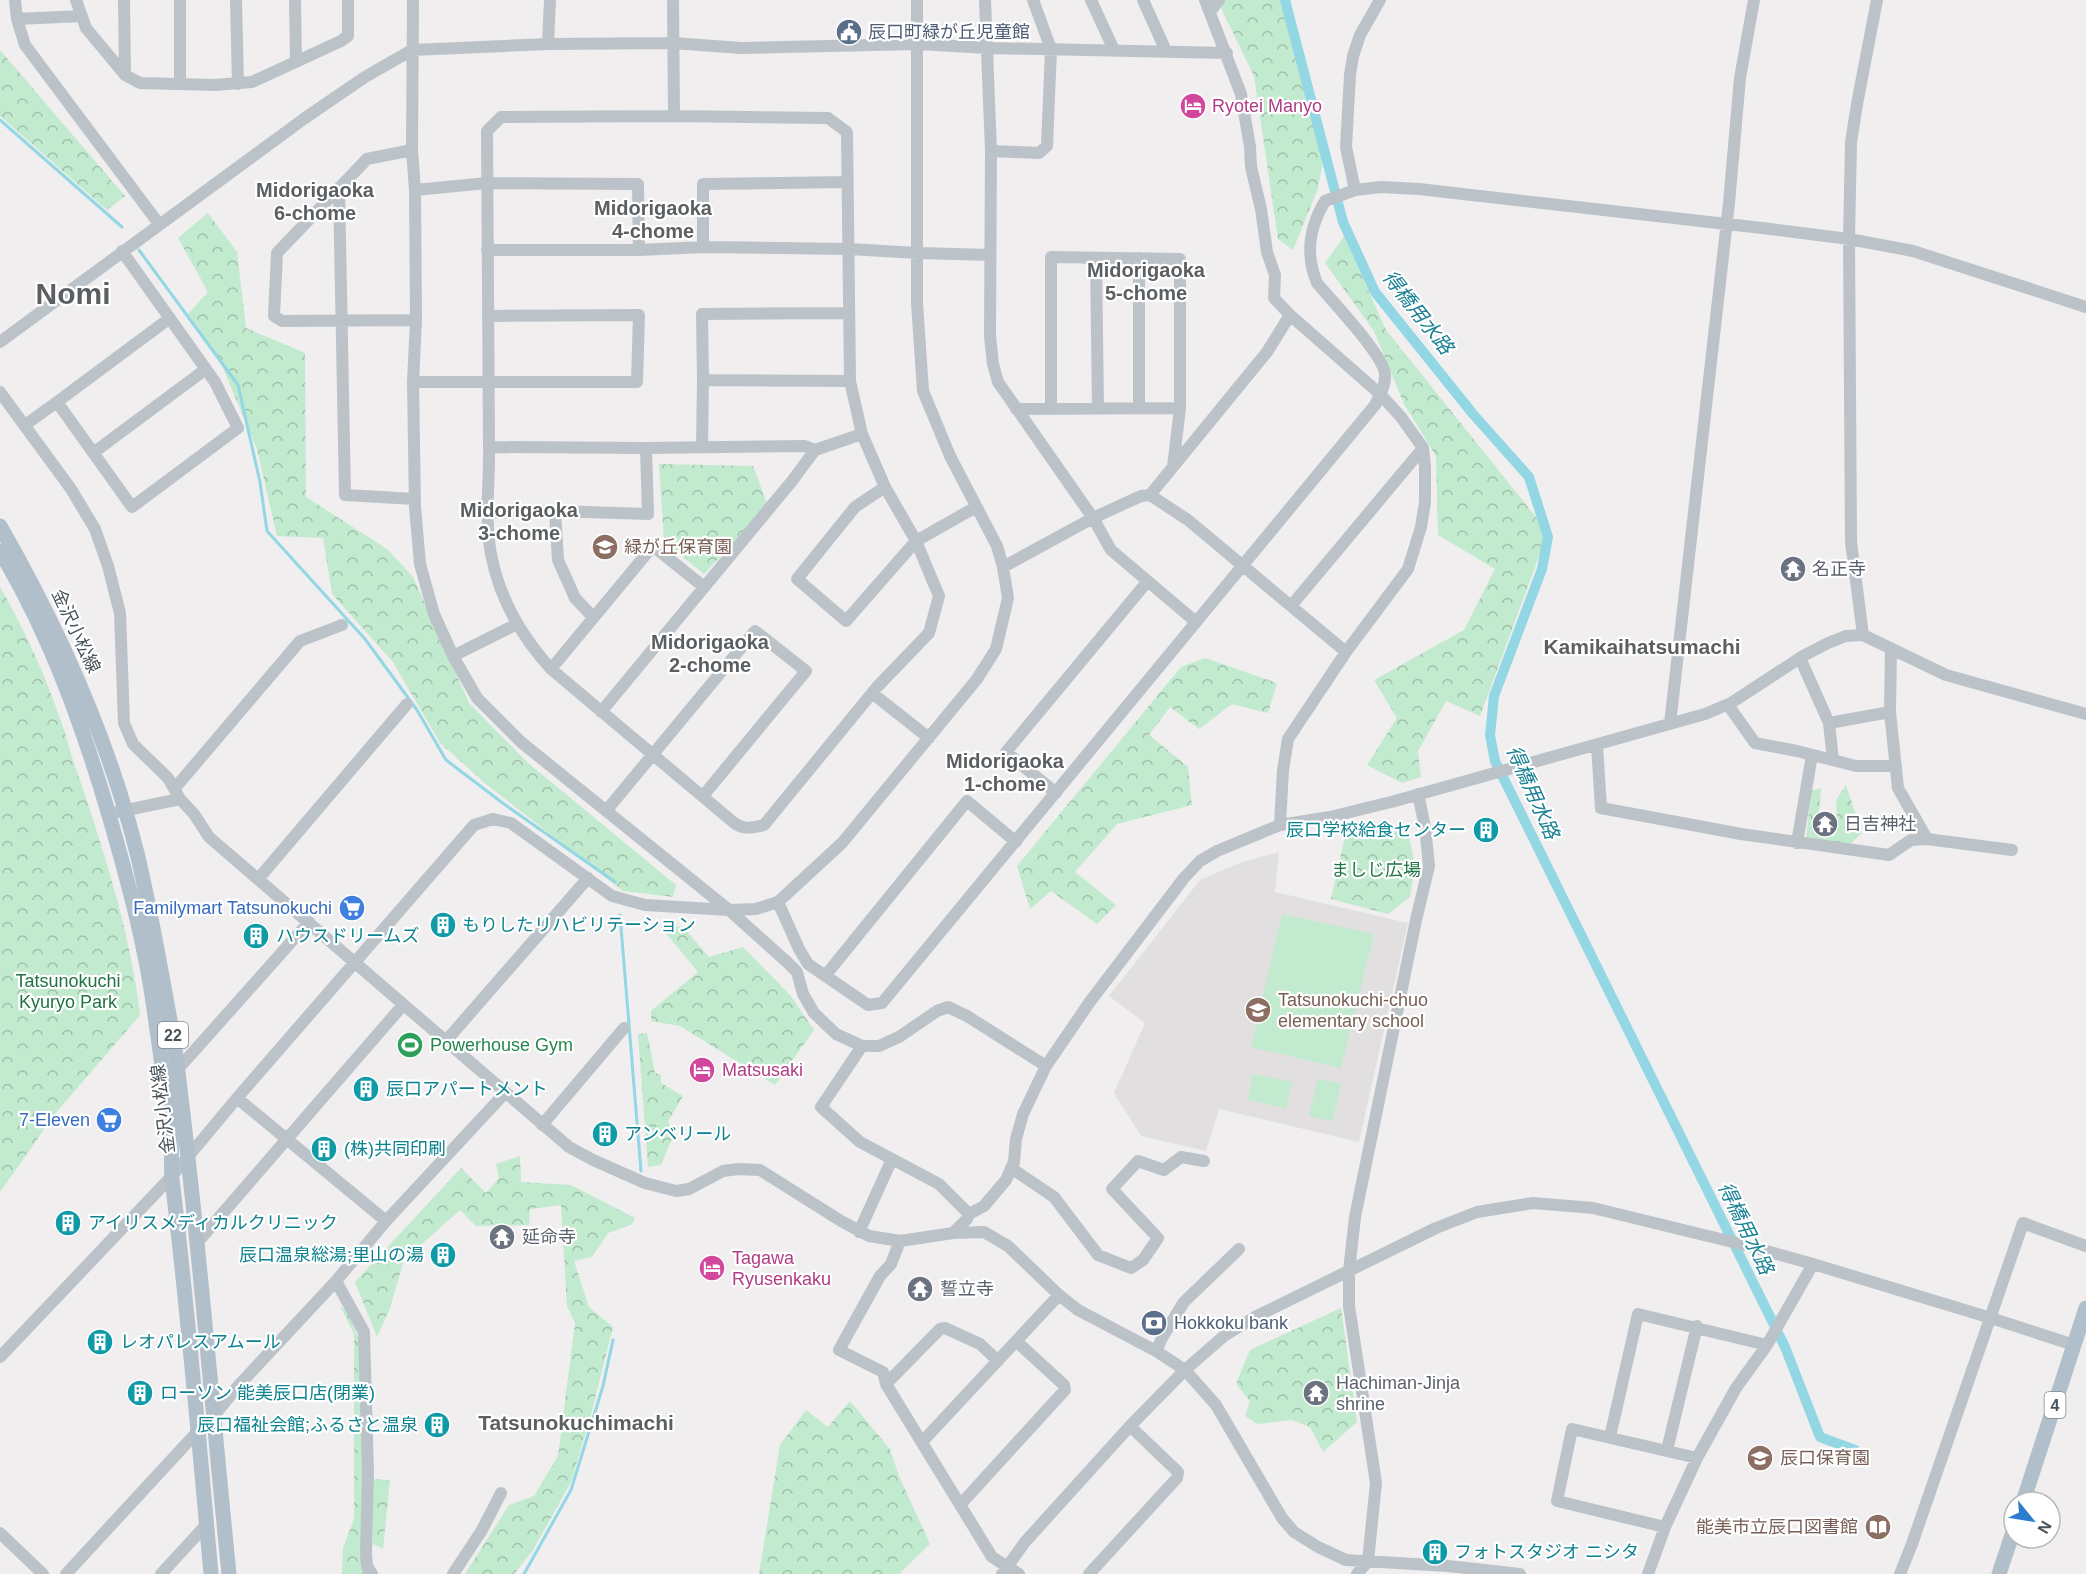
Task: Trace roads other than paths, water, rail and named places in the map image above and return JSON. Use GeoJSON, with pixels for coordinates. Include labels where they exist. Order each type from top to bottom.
{"type":"FeatureCollection","features":[{"type":"Feature","properties":{"kind":"main road","name":"金沢小松線"},"geometry":{"type":"LineString","coordinates":[[0,526],[51,620],[91,707],[125,810],[139,866],[178,1069],[229,1574]]}},
{"type":"Feature","properties":{"kind":"main road","name":"金沢小松線"},"geometry":{"type":"LineString","coordinates":[[0,551],[48,644],[76,715],[99,780],[128,878],[156,1020],[170,1132],[172,1176],[187,1302],[211,1574]]}},
{"type":"Feature","properties":{"kind":"main road","name":"4"},"geometry":{"type":"LineString","coordinates":[[2027,1490],[2086,1308]]}},
{"type":"Feature","properties":{"kind":"main road"},"geometry":{"type":"LineString","coordinates":[[1999,1574],[2007,1550]]}},
{"type":"Feature","properties":{"kind":"street"},"geometry":{"type":"LineString","coordinates":[[15,0],[17,19],[25,45],[159,224]]}},
{"type":"Feature","properties":{"kind":"street"},"geometry":{"type":"LineString","coordinates":[[76,0],[86,28],[125,75],[140,83],[180,84],[252,82],[296,62],[348,36],[348,0]]}},
{"type":"Feature","properties":{"kind":"street"},"geometry":{"type":"LineString","coordinates":[[124,0],[125,75]]}},
{"type":"Feature","properties":{"kind":"street"},"geometry":{"type":"LineString","coordinates":[[180,0],[180,84]]}},
{"type":"Feature","properties":{"kind":"street"},"geometry":{"type":"LineString","coordinates":[[236,0],[238,84]]}},
{"type":"Feature","properties":{"kind":"street"},"geometry":{"type":"LineString","coordinates":[[295,0],[296,62]]}},
{"type":"Feature","properties":{"kind":"street"},"geometry":{"type":"LineString","coordinates":[[413,0],[412,150],[416,190],[416,320],[413,382],[415,499],[420,564],[434,614],[453,656],[477,698],[521,742],[729,910],[797,972],[803,994],[814,1014],[848,1041],[862,1046],[879,1046],[899,1037],[937,1011],[948,1007],[967,1016],[1046,1066]]}},
{"type":"Feature","properties":{"kind":"street"},"geometry":{"type":"LineString","coordinates":[[548,44],[550,0]]}},
{"type":"Feature","properties":{"kind":"street"},"geometry":{"type":"LineString","coordinates":[[673,0],[674,116]]}},
{"type":"Feature","properties":{"kind":"street"},"geometry":{"type":"LineString","coordinates":[[0,1357],[172,1176],[474,825],[493,819],[511,823],[612,896],[645,905],[729,910],[756,909],[778,902],[842,843],[977,679],[996,650],[1008,598],[997,546],[950,456],[923,391],[917,303],[917,0]]}},
{"type":"Feature","properties":{"kind":"street"},"geometry":{"type":"LineString","coordinates":[[985,0],[991,152],[990,336],[993,364],[998,382],[1093,518],[1111,550],[1196,622]]}},
{"type":"Feature","properties":{"kind":"street"},"geometry":{"type":"LineString","coordinates":[[991,152],[1039,153],[1047,146],[1051,49],[1033,0]]}},
{"type":"Feature","properties":{"kind":"street"},"geometry":{"type":"LineString","coordinates":[[1091,0],[1114,50]]}},
{"type":"Feature","properties":{"kind":"street"},"geometry":{"type":"LineString","coordinates":[[1143,0],[1166,51]]}},
{"type":"Feature","properties":{"kind":"street"},"geometry":{"type":"LineString","coordinates":[[1205,0],[1241,94],[1251,166],[1262,209],[1267,252],[1275,275],[1275,298],[1290,315],[1380,394],[1401,417],[1423,448],[1425,466],[1425,502],[1421,527],[1408,568],[1346,652],[1288,739],[1283,771],[1280,825]]}},
{"type":"Feature","properties":{"kind":"street"},"geometry":{"type":"LineString","coordinates":[[1210,12],[1219,0]]}},
{"type":"Feature","properties":{"kind":"street"},"geometry":{"type":"LineString","coordinates":[[1349,192],[1347,147],[1353,56],[1360,36],[1380,0]]}},
{"type":"Feature","properties":{"kind":"street"},"geometry":{"type":"LineString","coordinates":[[1670,724],[1726,225],[1740,78],[1754,0]]}},
{"type":"Feature","properties":{"kind":"street"},"geometry":{"type":"LineString","coordinates":[[1863,635],[1851,542],[1849,239],[1851,142],[1877,0]]}},
{"type":"Feature","properties":{"kind":"street"},"geometry":{"type":"LineString","coordinates":[[17,19],[82,16]]}},
{"type":"Feature","properties":{"kind":"street"},"geometry":{"type":"LineString","coordinates":[[0,342],[305,118],[365,77],[412,50],[548,44],[673,43],[741,48],[918,44],[988,48],[1227,53]]}},
{"type":"Feature","properties":{"kind":"street"},"geometry":{"type":"LineString","coordinates":[[674,116],[828,118],[847,132],[850,381],[862,434],[885,487],[916,541],[939,596],[929,633],[872,693],[764,825],[750,828],[739,826],[601,712],[551,669],[531,648],[501,590],[491,554],[488,513],[487,131],[501,117],[674,116]]}},
{"type":"Feature","properties":{"kind":"street"},"geometry":{"type":"LineString","coordinates":[[412,150],[367,159],[277,253],[274,316],[282,321],[416,320]]}},
{"type":"Feature","properties":{"kind":"street"},"geometry":{"type":"LineString","coordinates":[[703,247],[703,184],[848,182]]}},
{"type":"Feature","properties":{"kind":"street"},"geometry":{"type":"LineString","coordinates":[[416,190],[487,183],[638,184],[639,250]]}},
{"type":"Feature","properties":{"kind":"street"},"geometry":{"type":"LineString","coordinates":[[778,902],[808,964],[868,1005],[882,1003],[1358,427],[1375,405],[1384,384],[1385,372],[1373,350],[1317,283],[1311,270],[1310,238],[1315,217],[1324,201],[1349,192],[1381,186],[1399,187],[1849,239],[1914,251],[2086,307]]}},
{"type":"Feature","properties":{"kind":"street"},"geometry":{"type":"LineString","coordinates":[[339,189],[345,495],[415,499]]}},
{"type":"Feature","properties":{"kind":"street"},"geometry":{"type":"LineString","coordinates":[[487,250],[639,250],[703,247],[849,249],[918,254],[990,255]]}},
{"type":"Feature","properties":{"kind":"street"},"geometry":{"type":"LineString","coordinates":[[57,402],[132,507],[238,428],[215,382],[122,251]]}},
{"type":"Feature","properties":{"kind":"street"},"geometry":{"type":"LineString","coordinates":[[1051,409],[1051,257],[1180,259],[1180,408],[1173,467]]}},
{"type":"Feature","properties":{"kind":"street"},"geometry":{"type":"LineString","coordinates":[[1096,258],[1098,408]]}},
{"type":"Feature","properties":{"kind":"street"},"geometry":{"type":"LineString","coordinates":[[1139,258],[1139,408]]}},
{"type":"Feature","properties":{"kind":"street"},"geometry":{"type":"LineString","coordinates":[[702,447],[702,314],[848,313]]}},
{"type":"Feature","properties":{"kind":"street"},"geometry":{"type":"LineString","coordinates":[[413,382],[638,382],[639,315],[488,316]]}},
{"type":"Feature","properties":{"kind":"street"},"geometry":{"type":"LineString","coordinates":[[1150,495],[1267,352],[1290,315]]}},
{"type":"Feature","properties":{"kind":"street"},"geometry":{"type":"LineString","coordinates":[[25,425],[170,318]]}},
{"type":"Feature","properties":{"kind":"street"},"geometry":{"type":"LineString","coordinates":[[93,453],[206,369]]}},
{"type":"Feature","properties":{"kind":"street"},"geometry":{"type":"LineString","coordinates":[[703,380],[850,381]]}},
{"type":"Feature","properties":{"kind":"street"},"geometry":{"type":"LineString","coordinates":[[0,392],[71,489],[95,529],[108,566],[120,613],[124,723],[133,744],[168,778],[209,837],[569,1147],[645,1183],[676,1191],[689,1190],[723,1171],[760,1170],[869,1236],[900,1241],[953,1233],[984,1232],[1008,1246],[1078,1310],[1156,1351],[1185,1370],[1216,1405],[1282,1518],[1294,1532],[1318,1547],[1346,1560],[1448,1566],[1520,1574]]}},
{"type":"Feature","properties":{"kind":"street"},"geometry":{"type":"LineString","coordinates":[[1016,409],[1180,408]]}},
{"type":"Feature","properties":{"kind":"street"},"geometry":{"type":"LineString","coordinates":[[601,712],[815,450],[862,434]]}},
{"type":"Feature","properties":{"kind":"street"},"geometry":{"type":"LineString","coordinates":[[489,447],[805,446],[815,450]]}},
{"type":"Feature","properties":{"kind":"street"},"geometry":{"type":"LineString","coordinates":[[488,513],[648,514],[646,448]]}},
{"type":"Feature","properties":{"kind":"street"},"geometry":{"type":"LineString","coordinates":[[1291,606],[1423,448]]}},
{"type":"Feature","properties":{"kind":"street"},"geometry":{"type":"LineString","coordinates":[[885,487],[855,507],[797,579],[846,621],[916,541],[976,507]]}},
{"type":"Feature","properties":{"kind":"street"},"geometry":{"type":"LineString","coordinates":[[1003,567],[1093,518],[1141,496],[1150,495],[1188,520],[1346,652]]}},
{"type":"Feature","properties":{"kind":"street"},"geometry":{"type":"LineString","coordinates":[[555,512],[558,560],[574,598],[593,617]]}},
{"type":"Feature","properties":{"kind":"street"},"geometry":{"type":"LineString","coordinates":[[551,669],[653,546],[704,587]]}},
{"type":"Feature","properties":{"kind":"street"},"geometry":{"type":"LineString","coordinates":[[1056,793],[1006,752],[1147,582]]}},
{"type":"Feature","properties":{"kind":"street"},"geometry":{"type":"LineString","coordinates":[[453,656],[517,624]]}},
{"type":"Feature","properties":{"kind":"street"},"geometry":{"type":"LineString","coordinates":[[108,814],[178,794],[300,641],[342,625]]}},
{"type":"Feature","properties":{"kind":"street"},"geometry":{"type":"LineString","coordinates":[[606,811],[755,631],[806,671],[703,796]]}},
{"type":"Feature","properties":{"kind":"street"},"geometry":{"type":"LineString","coordinates":[[953,1233],[968,1219],[969,1214],[984,1206],[996,1194],[1006,1180],[1014,1162],[1016,1139],[1023,1114],[1046,1066],[1089,1003],[1184,878],[1200,861],[1217,850],[1280,825],[1330,818],[1705,714],[1728,705],[1800,658],[1846,636],[1863,635],[1962,681],[2086,714]]}},
{"type":"Feature","properties":{"kind":"street"},"geometry":{"type":"LineString","coordinates":[[1891,648],[1890,712],[1898,788],[1927,839]]}},
{"type":"Feature","properties":{"kind":"street"},"geometry":{"type":"LineString","coordinates":[[1800,658],[1829,723],[1833,760]]}},
{"type":"Feature","properties":{"kind":"street"},"geometry":{"type":"LineString","coordinates":[[872,693],[929,738]]}},
{"type":"Feature","properties":{"kind":"street"},"geometry":{"type":"LineString","coordinates":[[259,878],[406,704]]}},
{"type":"Feature","properties":{"kind":"street"},"geometry":{"type":"LineString","coordinates":[[1728,705],[1755,743],[1856,766],[1896,766]]}},
{"type":"Feature","properties":{"kind":"street"},"geometry":{"type":"LineString","coordinates":[[1829,723],[1890,712]]}},
{"type":"Feature","properties":{"kind":"street"},"geometry":{"type":"LineString","coordinates":[[1597,745],[1601,808],[1741,834],[1889,855],[1911,840],[1927,839],[2012,850]]}},
{"type":"Feature","properties":{"kind":"street"},"geometry":{"type":"LineString","coordinates":[[1797,843],[1812,755]]}},
{"type":"Feature","properties":{"kind":"street"},"geometry":{"type":"LineString","coordinates":[[1357,1574],[1368,1561],[1376,1484],[1349,1306],[1349,1271],[1354,1217],[1429,866],[1425,827],[1418,794]]}},
{"type":"Feature","properties":{"kind":"street"},"geometry":{"type":"LineString","coordinates":[[825,976],[967,801],[1016,842]]}},
{"type":"Feature","properties":{"kind":"street"},"geometry":{"type":"LineString","coordinates":[[446,1042],[588,878]]}},
{"type":"Feature","properties":{"kind":"street"},"geometry":{"type":"LineString","coordinates":[[178,1069],[309,922]]}},
{"type":"Feature","properties":{"kind":"street"},"geometry":{"type":"LineString","coordinates":[[196,1244],[403,1005]]}},
{"type":"Feature","properties":{"kind":"street"},"geometry":{"type":"LineString","coordinates":[[542,1125],[624,1028]]}},
{"type":"Feature","properties":{"kind":"street"},"geometry":{"type":"LineString","coordinates":[[862,1046],[822,1107],[860,1142],[939,1184],[969,1214]]}},
{"type":"Feature","properties":{"kind":"street"},"geometry":{"type":"LineString","coordinates":[[66,1574],[213,1417],[238,1386],[336,1281],[386,1221],[505,1093]]}},
{"type":"Feature","properties":{"kind":"street"},"geometry":{"type":"LineString","coordinates":[[237,1098],[386,1221]]}},
{"type":"Feature","properties":{"kind":"street"},"geometry":{"type":"LineString","coordinates":[[1011,1168],[1054,1197],[1098,1255],[1131,1268],[1143,1260],[1158,1238],[1112,1190],[1138,1161],[1164,1170],[1181,1157],[1204,1161]]}},
{"type":"Feature","properties":{"kind":"street"},"geometry":{"type":"LineString","coordinates":[[859,1232],[892,1159]]}},
{"type":"Feature","properties":{"kind":"street"},"geometry":{"type":"LineString","coordinates":[[1004,1571],[1025,1542],[1130,1426],[1185,1370],[1224,1336],[1255,1317],[1436,1228],[1477,1212],[1533,1203],[1593,1208],[1813,1264],[2074,1345]]}},
{"type":"Feature","properties":{"kind":"street"},"geometry":{"type":"LineString","coordinates":[[1900,1574],[2023,1223],[2086,1245]]}},
{"type":"Feature","properties":{"kind":"street"},"geometry":{"type":"LineString","coordinates":[[900,1241],[891,1264],[874,1286],[839,1350],[883,1372],[886,1384],[992,1557],[1004,1571],[1018,1574]]}},
{"type":"Feature","properties":{"kind":"street"},"geometry":{"type":"LineString","coordinates":[[1156,1351],[1185,1302],[1239,1248]]}},
{"type":"Feature","properties":{"kind":"street"},"geometry":{"type":"LineString","coordinates":[[1648,1574],[1665,1527],[1696,1458],[1736,1388],[1770,1340],[1813,1264]]}},
{"type":"Feature","properties":{"kind":"street"},"geometry":{"type":"LineString","coordinates":[[336,1281],[364,1332],[368,1472],[366,1554],[367,1566],[372,1574]]}},
{"type":"Feature","properties":{"kind":"street"},"geometry":{"type":"LineString","coordinates":[[922,1442],[1059,1295]]}},
{"type":"Feature","properties":{"kind":"street"},"geometry":{"type":"LineString","coordinates":[[1610,1437],[1638,1314],[1770,1340]]}},
{"type":"Feature","properties":{"kind":"street"},"geometry":{"type":"LineString","coordinates":[[1667,1450],[1697,1326]]}},
{"type":"Feature","properties":{"kind":"street"},"geometry":{"type":"LineString","coordinates":[[886,1384],[940,1329],[980,1344],[998,1361]]}},
{"type":"Feature","properties":{"kind":"street"},"geometry":{"type":"LineString","coordinates":[[960,1505],[1065,1390],[1064,1385],[1017,1341]]}},
{"type":"Feature","properties":{"kind":"street"},"geometry":{"type":"LineString","coordinates":[[1089,1574],[1177,1478],[1178,1472],[1130,1426]]}},
{"type":"Feature","properties":{"kind":"street"},"geometry":{"type":"LineString","coordinates":[[1665,1527],[1557,1502],[1572,1429],[1696,1458]]}},
{"type":"Feature","properties":{"kind":"street"},"geometry":{"type":"LineString","coordinates":[[453,1574],[482,1530],[501,1493]]}},
{"type":"Feature","properties":{"kind":"street"},"geometry":{"type":"LineString","coordinates":[[161,1574],[206,1525]]}},
{"type":"Feature","properties":{"kind":"street"},"geometry":{"type":"LineString","coordinates":[[0,1533],[43,1574]]}},
{"type":"Feature","properties":{"kind":"waterway","name":"得橋用水路"},"geometry":{"type":"LineString","coordinates":[[1285,0],[1343,222],[1375,292],[1473,414],[1529,477],[1548,537],[1542,569],[1494,696],[1490,735],[1495,761],[1785,1347],[1820,1437],[1855,1450]]}},
{"type":"Feature","properties":{"kind":"waterway"},"geometry":{"type":"LineString","coordinates":[[0,120],[122,227]]}},
{"type":"Feature","properties":{"kind":"waterway"},"geometry":{"type":"LineString","coordinates":[[139,250],[238,385],[260,482],[267,531],[365,639],[417,710],[446,760],[615,882]]}},
{"type":"Feature","properties":{"kind":"waterway"},"geometry":{"type":"LineString","coordinates":[[620,915],[641,1171]]}},
{"type":"Feature","properties":{"kind":"waterway"},"geometry":{"type":"LineString","coordinates":[[524,1574],[571,1490],[603,1386],[613,1340]]}},
{"type":"Feature","properties":{"kind":"place","name":"辰口町緑が丘児童館"},"geometry":{"type":"Point","coordinates":[849,32]}},
{"type":"Feature","properties":{"kind":"place","name":"Ryotei Manyo"},"geometry":{"type":"Point","coordinates":[1193,106]}},
{"type":"Feature","properties":{"kind":"place","name":"緑が丘保育園"},"geometry":{"type":"Point","coordinates":[605,547]}},
{"type":"Feature","properties":{"kind":"place","name":"名正寺"},"geometry":{"type":"Point","coordinates":[1793,569]}},
{"type":"Feature","properties":{"kind":"place","name":"日吉神社"},"geometry":{"type":"Point","coordinates":[1825,824]}},
{"type":"Feature","properties":{"kind":"place","name":"辰口学校給食センター"},"geometry":{"type":"Point","coordinates":[1486,830]}},
{"type":"Feature","properties":{"kind":"place","name":"Familymart Tatsunokuchi"},"geometry":{"type":"Point","coordinates":[352,908]}},
{"type":"Feature","properties":{"kind":"place","name":"もりしたリハビリテーション"},"geometry":{"type":"Point","coordinates":[443,925]}},
{"type":"Feature","properties":{"kind":"place","name":"ハウスドリームズ"},"geometry":{"type":"Point","coordinates":[256,936]}},
{"type":"Feature","properties":{"kind":"place","name":"Tatsunokuchi-chuo elementary school"},"geometry":{"type":"Point","coordinates":[1258,1010]}},
{"type":"Feature","properties":{"kind":"place","name":"Powerhouse Gym"},"geometry":{"type":"Point","coordinates":[410,1045]}},
{"type":"Feature","properties":{"kind":"place","name":"Matsusaki"},"geometry":{"type":"Point","coordinates":[702,1070]}},
{"type":"Feature","properties":{"kind":"place","name":"辰口アパートメント"},"geometry":{"type":"Point","coordinates":[366,1089]}},
{"type":"Feature","properties":{"kind":"place","name":"7-Eleven"},"geometry":{"type":"Point","coordinates":[109,1120]}},
{"type":"Feature","properties":{"kind":"place","name":"アンベリール"},"geometry":{"type":"Point","coordinates":[605,1134]}},
{"type":"Feature","properties":{"kind":"place","name":"(株)共同印刷"},"geometry":{"type":"Point","coordinates":[324,1149]}},
{"type":"Feature","properties":{"kind":"place","name":"アイリスメディカルクリニック"},"geometry":{"type":"Point","coordinates":[68,1223]}},
{"type":"Feature","properties":{"kind":"place","name":"延命寺"},"geometry":{"type":"Point","coordinates":[502,1237]}},
{"type":"Feature","properties":{"kind":"place","name":"辰口温泉総湯;里山の湯"},"geometry":{"type":"Point","coordinates":[443,1255]}},
{"type":"Feature","properties":{"kind":"place","name":"Tagawa Ryusenkaku"},"geometry":{"type":"Point","coordinates":[712,1268]}},
{"type":"Feature","properties":{"kind":"place","name":"誓立寺"},"geometry":{"type":"Point","coordinates":[920,1289]}},
{"type":"Feature","properties":{"kind":"place","name":"Hokkoku bank"},"geometry":{"type":"Point","coordinates":[1154,1323]}},
{"type":"Feature","properties":{"kind":"place","name":"レオパレスアムール"},"geometry":{"type":"Point","coordinates":[100,1342]}},
{"type":"Feature","properties":{"kind":"place","name":"ローソン 能美辰口店(閉業)"},"geometry":{"type":"Point","coordinates":[140,1393]}},
{"type":"Feature","properties":{"kind":"place","name":"Hachiman-Jinja shrine"},"geometry":{"type":"Point","coordinates":[1316,1393]}},
{"type":"Feature","properties":{"kind":"place","name":"辰口福祉会館;ふるさと温泉"},"geometry":{"type":"Point","coordinates":[437,1425]}},
{"type":"Feature","properties":{"kind":"place","name":"辰口保育園"},"geometry":{"type":"Point","coordinates":[1760,1458]}},
{"type":"Feature","properties":{"kind":"place","name":"能美市立辰口図書館"},"geometry":{"type":"Point","coordinates":[1878,1527]}},
{"type":"Feature","properties":{"kind":"place","name":"フォトスタジオ ニシタ"},"geometry":{"type":"Point","coordinates":[1435,1552]}},
{"type":"Feature","properties":{"kind":"district","name":"Midorigaoka 6-chome"},"geometry":{"type":"Point","coordinates":[315,202]}},
{"type":"Feature","properties":{"kind":"district","name":"Midorigaoka 4-chome"},"geometry":{"type":"Point","coordinates":[653,220]}},
{"type":"Feature","properties":{"kind":"district","name":"Midorigaoka 5-chome"},"geometry":{"type":"Point","coordinates":[1146,282]}},
{"type":"Feature","properties":{"kind":"district","name":"Nomi"},"geometry":{"type":"Point","coordinates":[73,294]}},
{"type":"Feature","properties":{"kind":"district","name":"Midorigaoka 3-chome"},"geometry":{"type":"Point","coordinates":[519,522]}},
{"type":"Feature","properties":{"kind":"district","name":"Kamikaihatsumachi"},"geometry":{"type":"Point","coordinates":[1642,647]}},
{"type":"Feature","properties":{"kind":"district","name":"Midorigaoka 2-chome"},"geometry":{"type":"Point","coordinates":[710,654]}},
{"type":"Feature","properties":{"kind":"district","name":"Midorigaoka 1-chome"},"geometry":{"type":"Point","coordinates":[1005,772]}},
{"type":"Feature","properties":{"kind":"district","name":"Tatsunokuchimachi"},"geometry":{"type":"Point","coordinates":[576,1423]}},
{"type":"Feature","properties":{"kind":"park label","name":"ましじ広場"},"geometry":{"type":"Point","coordinates":[1376,870]}},
{"type":"Feature","properties":{"kind":"park label","name":"Tatsunokuchi Kyuryo Park"},"geometry":{"type":"Point","coordinates":[68,991]}}]}
